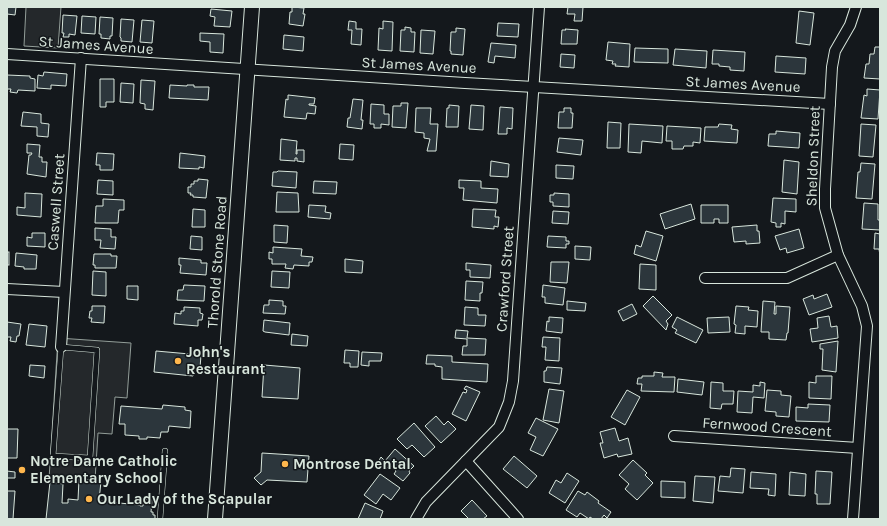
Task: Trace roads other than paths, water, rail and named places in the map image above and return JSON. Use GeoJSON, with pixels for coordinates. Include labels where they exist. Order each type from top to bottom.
{"type":"FeatureCollection","features":[{"type":"Feature","properties":{"kind":"main road","name":"Thorold Stone Road"},"geometry":{"type":"LineString","coordinates":[[215,519],[252,7]]}},
{"type":"Feature","properties":{"kind":"street","name":"Crawford Street"},"geometry":{"type":"LineString","coordinates":[[416,519],[426,502],[499,427],[509,402],[512,381],[539,7]]}},
{"type":"Feature","properties":{"kind":"street","name":"Sheldon Street"},"geometry":{"type":"LineString","coordinates":[[853,519],[867,326],[862,306],[838,255],[825,208],[832,68],[835,51],[850,25],[856,7]]}},
{"type":"Feature","properties":{"kind":"street","name":"St James Avenue"},"geometry":{"type":"LineString","coordinates":[[7,54],[248,70],[830,104]]}},
{"type":"Feature","properties":{"kind":"street","name":"Caswell Street"},"geometry":{"type":"LineString","coordinates":[[61,348],[81,58]]}},
{"type":"Feature","properties":{"kind":"street"},"geometry":{"type":"LineString","coordinates":[[705,278],[787,278],[838,255]]}},
{"type":"Feature","properties":{"kind":"street"},"geometry":{"type":"LineString","coordinates":[[7,289],[64,292]]}},
{"type":"Feature","properties":{"kind":"street","name":"Fernwood Crescent"},"geometry":{"type":"LineString","coordinates":[[674,436],[858,448]]}},
{"type":"Feature","properties":{"kind":"street"},"geometry":{"type":"LineString","coordinates":[[466,461],[518,519]]}},
{"type":"Feature","properties":{"kind":"lane"},"geometry":{"type":"LineString","coordinates":[[61,348],[97,350],[90,458],[53,456],[61,348]]}},
{"type":"Feature","properties":{"kind":"lane"},"geometry":{"type":"LineString","coordinates":[[160,519],[165,452]]}},
{"type":"Feature","properties":{"kind":"place","name":"John's Restaurant"},"geometry":{"type":"Point","coordinates":[178,361]}},
{"type":"Feature","properties":{"kind":"place","name":"Montrose Dental"},"geometry":{"type":"Point","coordinates":[285,464]}},
{"type":"Feature","properties":{"kind":"place","name":"Notre Dame Catholic Elementary School"},"geometry":{"type":"Point","coordinates":[22,470]}},
{"type":"Feature","properties":{"kind":"place","name":"Our Lady of the Scapular"},"geometry":{"type":"Point","coordinates":[89,499]}}]}
